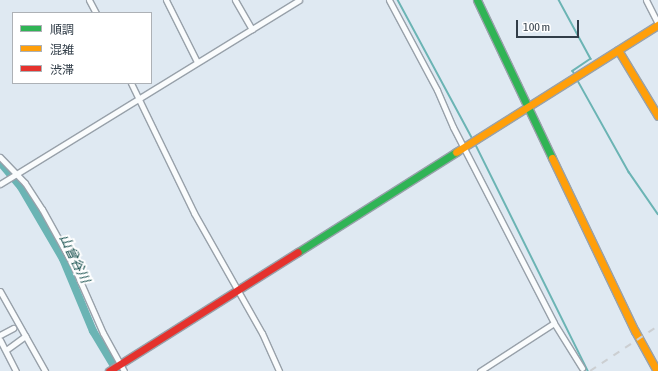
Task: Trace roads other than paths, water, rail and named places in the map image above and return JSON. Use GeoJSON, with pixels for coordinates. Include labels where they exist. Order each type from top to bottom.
{"type":"FeatureCollection","features":[{"type":"Feature","properties":{"kind":"street"},"geometry":{"type":"LineString","coordinates":[[89,0],[95,12]]}},
{"type":"Feature","properties":{"kind":"street"},"geometry":{"type":"LineString","coordinates":[[166,0],[198,62]]}},
{"type":"Feature","properties":{"kind":"street"},"geometry":{"type":"LineString","coordinates":[[236,0],[252,30]]}},
{"type":"Feature","properties":{"kind":"street"},"geometry":{"type":"LineString","coordinates":[[0,184],[299,0]]}},
{"type":"Feature","properties":{"kind":"street"},"geometry":{"type":"LineString","coordinates":[[389,0],[554,323],[582,368]]}},
{"type":"Feature","properties":{"kind":"street"},"geometry":{"type":"LineString","coordinates":[[478,0],[635,332],[657,371]]}},
{"type":"Feature","properties":{"kind":"street"},"geometry":{"type":"LineString","coordinates":[[114,368],[658,25],[646,0]]}},
{"type":"Feature","properties":{"kind":"street"},"geometry":{"type":"LineString","coordinates":[[618,50],[658,116]]}},
{"type":"Feature","properties":{"kind":"street"},"geometry":{"type":"LineString","coordinates":[[131,84],[194,213],[238,291],[279,371]]}},
{"type":"Feature","properties":{"kind":"street"},"geometry":{"type":"LineString","coordinates":[[0,157],[13,176],[30,188],[73,264],[114,368]]}},
{"type":"Feature","properties":{"kind":"street"},"geometry":{"type":"LineString","coordinates":[[0,292],[45,371]]}},
{"type":"Feature","properties":{"kind":"street"},"geometry":{"type":"LineString","coordinates":[[480,371],[554,323]]}},
{"type":"Feature","properties":{"kind":"street"},"geometry":{"type":"LineString","coordinates":[[0,335],[13,328]]}},
{"type":"Feature","properties":{"kind":"street"},"geometry":{"type":"LineString","coordinates":[[6,350],[25,336]]}},
{"type":"Feature","properties":{"kind":"street"},"geometry":{"type":"LineString","coordinates":[[0,340],[16,371]]}},
{"type":"Feature","properties":{"kind":"street"},"geometry":{"type":"LineString","coordinates":[[114,368],[124,371]]}},
{"type":"Feature","properties":{"kind":"waterway"},"geometry":{"type":"LineString","coordinates":[[398,0],[473,139]]}},
{"type":"Feature","properties":{"kind":"waterway"},"geometry":{"type":"LineString","coordinates":[[559,0],[591,59],[573,71],[574,73]]}},
{"type":"Feature","properties":{"kind":"waterway"},"geometry":{"type":"LineString","coordinates":[[577,79],[629,172],[658,214]]}},
{"type":"Feature","properties":{"kind":"waterway"},"geometry":{"type":"LineString","coordinates":[[475,143],[588,371]]}},
{"type":"Feature","properties":{"kind":"waterway","name":"山曾谷川"},"geometry":{"type":"LineString","coordinates":[[0,162],[21,187],[63,259],[93,331],[117,371]]}},
{"type":"Feature","properties":{"kind":"railway"},"geometry":{"type":"LineString","coordinates":[[590,371],[658,326]]}}]}
